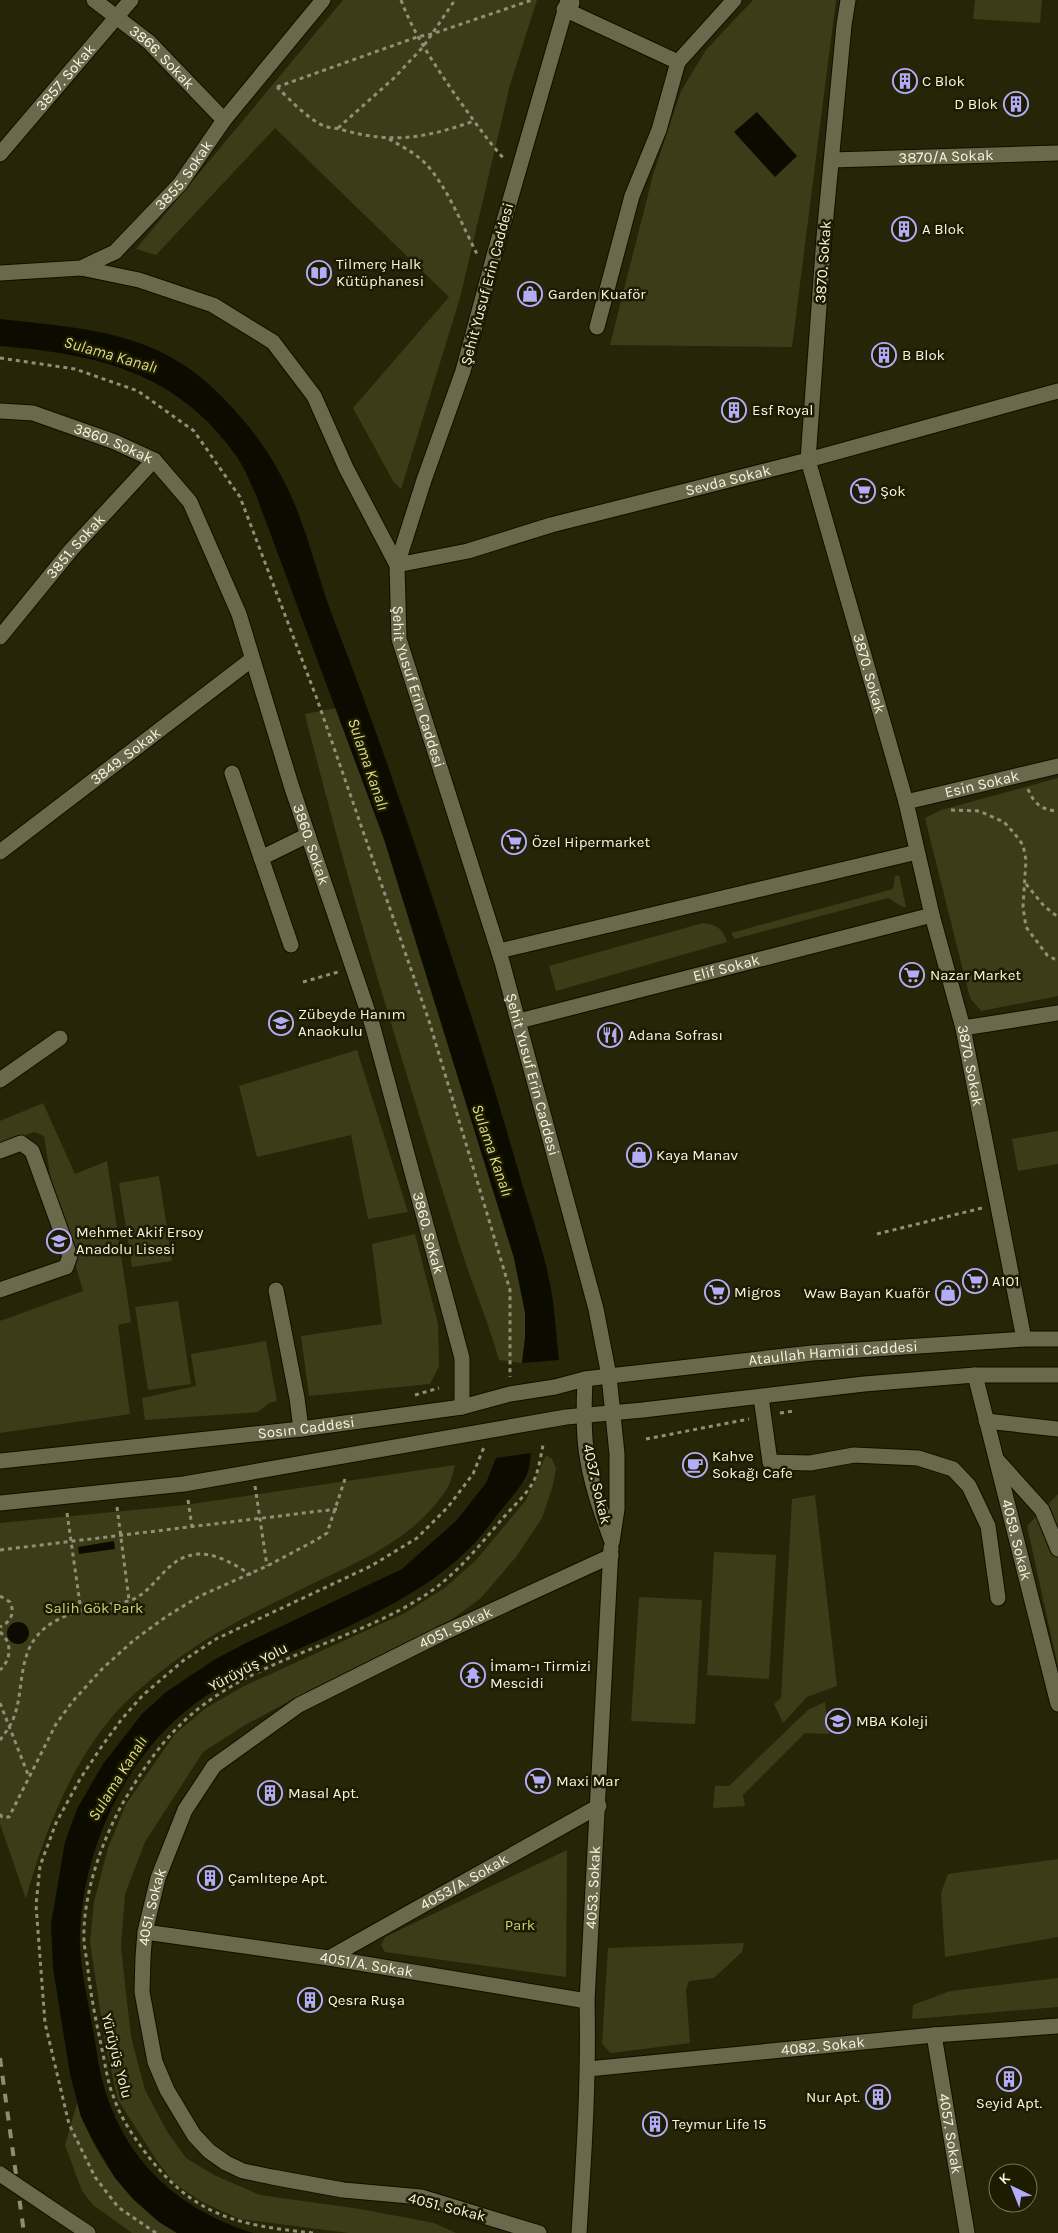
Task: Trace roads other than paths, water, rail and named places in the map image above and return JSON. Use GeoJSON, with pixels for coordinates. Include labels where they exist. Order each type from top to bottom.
{"type":"FeatureCollection","features":[{"type":"Feature","properties":{"kind":"street","name":"3866. Sokak"},"geometry":{"type":"LineString","coordinates":[[94,0],[149,42],[224,120]]}},
{"type":"Feature","properties":{"kind":"street","name":"3857. Sokak"},"geometry":{"type":"LineString","coordinates":[[0,154],[131,0]]}},
{"type":"Feature","properties":{"kind":"street","name":"3855. Sokak"},"geometry":{"type":"LineString","coordinates":[[0,273],[81,268],[115,252],[180,184],[224,120],[323,0]]}},
{"type":"Feature","properties":{"kind":"street"},"geometry":{"type":"LineString","coordinates":[[597,327],[632,196],[659,130],[678,62],[734,0]]}},
{"type":"Feature","properties":{"kind":"street","name":"3870. Sokak"},"geometry":{"type":"LineString","coordinates":[[848,0],[844,24],[832,160],[808,460],[906,802],[932,915],[963,1028],[1024,1338]]}},
{"type":"Feature","properties":{"kind":"street"},"geometry":{"type":"LineString","coordinates":[[569,3],[678,62]]}},
{"type":"Feature","properties":{"kind":"street","name":"Şehit Yusuf Erin Caddesi"},"geometry":{"type":"LineString","coordinates":[[569,3],[517,173],[463,371],[424,480],[397,565],[399,639],[499,950],[593,1299],[608,1376]]}},
{"type":"Feature","properties":{"kind":"street","name":"3870/A Sokak"},"geometry":{"type":"LineString","coordinates":[[832,160],[1058,153]]}},
{"type":"Feature","properties":{"kind":"street"},"geometry":{"type":"LineString","coordinates":[[81,268],[139,280],[213,305],[273,342],[314,396],[346,468],[397,565]]}},
{"type":"Feature","properties":{"kind":"street","name":"Sevda Sokak"},"geometry":{"type":"LineString","coordinates":[[397,565],[468,551],[551,525],[808,460],[1058,391]]}},
{"type":"Feature","properties":{"kind":"street","name":"3860. Sokak"},"geometry":{"type":"LineString","coordinates":[[0,410],[33,413],[115,442],[154,460],[190,502],[238,614],[308,835],[372,1024],[462,1358],[462,1407]]}},
{"type":"Feature","properties":{"kind":"street","name":"3851. Sokak"},"geometry":{"type":"LineString","coordinates":[[0,637],[72,550],[154,460]]}},
{"type":"Feature","properties":{"kind":"street","name":"3849. Sokak"},"geometry":{"type":"LineString","coordinates":[[0,852],[251,660]]}},
{"type":"Feature","properties":{"kind":"street","name":"Esin Sokak"},"geometry":{"type":"LineString","coordinates":[[906,802],[1058,766]]}},
{"type":"Feature","properties":{"kind":"street"},"geometry":{"type":"LineString","coordinates":[[232,773],[291,945]]}},
{"type":"Feature","properties":{"kind":"street"},"geometry":{"type":"LineString","coordinates":[[261,858],[308,835]]}},
{"type":"Feature","properties":{"kind":"street"},"geometry":{"type":"LineString","coordinates":[[499,950],[917,852]]}},
{"type":"Feature","properties":{"kind":"street","name":"Elif Sokak"},"geometry":{"type":"LineString","coordinates":[[519,1021],[932,915]]}},
{"type":"Feature","properties":{"kind":"street"},"geometry":{"type":"LineString","coordinates":[[963,1028],[1058,1013]]}},
{"type":"Feature","properties":{"kind":"street"},"geometry":{"type":"LineString","coordinates":[[0,1080],[60,1038]]}},
{"type":"Feature","properties":{"kind":"street"},"geometry":{"type":"LineString","coordinates":[[0,1151],[21,1143],[32,1151],[70,1256],[66,1267],[0,1290]]}},
{"type":"Feature","properties":{"kind":"street"},"geometry":{"type":"LineString","coordinates":[[276,1290],[297,1398],[301,1429]]}},
{"type":"Feature","properties":{"kind":"street","name":"Ataullah Hamidi Caddesi"},"geometry":{"type":"LineString","coordinates":[[608,1376],[812,1353],[1024,1338],[1058,1339]]}},
{"type":"Feature","properties":{"kind":"street"},"geometry":{"type":"LineString","coordinates":[[0,1503],[184,1484],[320,1462],[497,1428],[551,1420],[864,1384],[975,1375],[1058,1374]]}},
{"type":"Feature","properties":{"kind":"street","name":"4059. Sokak"},"geometry":{"type":"LineString","coordinates":[[975,1375],[994,1457],[1058,1704]]}},
{"type":"Feature","properties":{"kind":"street","name":"Sosın Caddesi"},"geometry":{"type":"LineString","coordinates":[[0,1461],[301,1429],[462,1407],[516,1393],[608,1376]]}},
{"type":"Feature","properties":{"kind":"street","name":"4037. Sokak"},"geometry":{"type":"LineString","coordinates":[[608,1376],[617,1454],[618,1509],[611,1549]]}},
{"type":"Feature","properties":{"kind":"street","name":"4037. Sokak"},"geometry":{"type":"LineString","coordinates":[[585,1379],[584,1416],[586,1449],[611,1549]]}},
{"type":"Feature","properties":{"kind":"street"},"geometry":{"type":"LineString","coordinates":[[761,1396],[770,1462],[810,1463],[854,1455],[918,1458],[953,1469],[969,1486],[988,1526],[998,1598]]}},
{"type":"Feature","properties":{"kind":"street"},"geometry":{"type":"LineString","coordinates":[[986,1421],[1058,1429]]}},
{"type":"Feature","properties":{"kind":"street"},"geometry":{"type":"LineString","coordinates":[[994,1457],[1042,1510],[1058,1549]]}},
{"type":"Feature","properties":{"kind":"street","name":"4053. Sokak"},"geometry":{"type":"LineString","coordinates":[[578,2233],[588,2069],[587,2001],[599,1806],[611,1549]]}},
{"type":"Feature","properties":{"kind":"street","name":"4051. Sokak"},"geometry":{"type":"LineString","coordinates":[[539,2233],[421,2197],[343,2190],[243,2172],[209,2151],[194,2135],[181,2116],[155,2062],[142,1992],[145,1932],[158,1878],[185,1810],[214,1766],[299,1705],[611,1549]]}},
{"type":"Feature","properties":{"kind":"street","name":"4053/A. Sokak"},"geometry":{"type":"LineString","coordinates":[[329,1958],[599,1806]]}},
{"type":"Feature","properties":{"kind":"street","name":"4051/A. Sokak"},"geometry":{"type":"LineString","coordinates":[[145,1932],[329,1958],[587,2001]]}},
{"type":"Feature","properties":{"kind":"street","name":"4082. Sokak"},"geometry":{"type":"LineString","coordinates":[[588,2069],[934,2035],[1058,2026]]}},
{"type":"Feature","properties":{"kind":"street","name":"4057. Sokak"},"geometry":{"type":"LineString","coordinates":[[934,2035],[967,2233]]}},
{"type":"Feature","properties":{"kind":"street"},"geometry":{"type":"LineString","coordinates":[[0,2174],[88,2233]]}},
{"type":"Feature","properties":{"kind":"water"},"geometry":{"type":"Polygon","coordinates":[[[757,112],[797,156],[775,177],[734,132],[757,112]]]}},
{"type":"Feature","properties":{"kind":"water","name":"Sulama Kanalı"},"geometry":{"type":"Polygon","coordinates":[[[0,319],[94,331],[150,347],[177,360],[202,378],[235,410],[263,445],[275,464],[304,528],[328,604],[383,753],[482,1050],[544,1257],[552,1293],[559,1360],[522,1363],[525,1338],[525,1312],[514,1258],[384,839],[256,495],[242,466],[214,428],[189,405],[162,387],[133,373],[102,362],[70,355],[0,346],[0,319]]]}},
{"type":"Feature","properties":{"kind":"water","name":"Sulama Kanalı"},"geometry":{"type":"Polygon","coordinates":[[[531,1453],[528,1472],[521,1485],[476,1542],[457,1560],[417,1590],[395,1603],[240,1676],[207,1695],[168,1727],[147,1751],[128,1778],[112,1806],[90,1868],[83,1900],[80,1931],[83,1974],[103,2082],[113,2112],[127,2140],[145,2165],[167,2187],[192,2205],[221,2221],[253,2233],[177,2233],[159,2222],[133,2199],[115,2178],[81,2117],[70,2074],[53,1968],[51,1924],[65,1842],[77,1809],[103,1764],[142,1714],[166,1692],[214,1660],[246,1643],[402,1569],[456,1521],[486,1483],[496,1458],[531,1453]]]}},
{"type":"Feature","properties":{"kind":"water"},"geometry":{"type":"Polygon","coordinates":[[[114,1541],[115,1549],[79,1554],[78,1547],[114,1541]]]}},
{"type":"Feature","properties":{"kind":"water"},"geometry":{"type":"Polygon","coordinates":[[[18,1622],[26,1625],[29,1633],[26,1641],[18,1644],[10,1641],[7,1633],[10,1625],[18,1622]]]}},
{"type":"Feature","properties":{"kind":"railway"},"geometry":{"type":"LineString","coordinates":[[0,2058],[24,2233]]}},
{"type":"Feature","properties":{"kind":"place","name":"C Blok"},"geometry":{"type":"Point","coordinates":[905,81]}},
{"type":"Feature","properties":{"kind":"place","name":"D Blok"},"geometry":{"type":"Point","coordinates":[1016,104]}},
{"type":"Feature","properties":{"kind":"place","name":"A Blok"},"geometry":{"type":"Point","coordinates":[904,229]}},
{"type":"Feature","properties":{"kind":"place","name":"Tilmerç Halk Kütüphanesi"},"geometry":{"type":"Point","coordinates":[319,273]}},
{"type":"Feature","properties":{"kind":"place","name":"Garden Kuaför"},"geometry":{"type":"Point","coordinates":[530,294]}},
{"type":"Feature","properties":{"kind":"place","name":"B Blok"},"geometry":{"type":"Point","coordinates":[884,355]}},
{"type":"Feature","properties":{"kind":"place","name":"Esf Royal"},"geometry":{"type":"Point","coordinates":[734,410]}},
{"type":"Feature","properties":{"kind":"place","name":"Şok"},"geometry":{"type":"Point","coordinates":[863,491]}},
{"type":"Feature","properties":{"kind":"place","name":"Özel Hipermarket"},"geometry":{"type":"Point","coordinates":[514,842]}},
{"type":"Feature","properties":{"kind":"place","name":"Nazar Market"},"geometry":{"type":"Point","coordinates":[912,975]}},
{"type":"Feature","properties":{"kind":"place","name":"Zübeyde Hanım Anaokulu"},"geometry":{"type":"Point","coordinates":[281,1023]}},
{"type":"Feature","properties":{"kind":"place","name":"Adana Sofrası"},"geometry":{"type":"Point","coordinates":[610,1035]}},
{"type":"Feature","properties":{"kind":"place","name":"Kaya Manav"},"geometry":{"type":"Point","coordinates":[639,1155]}},
{"type":"Feature","properties":{"kind":"place","name":"Mehmet Akif Ersoy Anadolu Lisesi"},"geometry":{"type":"Point","coordinates":[59,1241]}},
{"type":"Feature","properties":{"kind":"place","name":"A101"},"geometry":{"type":"Point","coordinates":[975,1281]}},
{"type":"Feature","properties":{"kind":"place","name":"Migros"},"geometry":{"type":"Point","coordinates":[717,1292]}},
{"type":"Feature","properties":{"kind":"place","name":"Waw Bayan Kuaför"},"geometry":{"type":"Point","coordinates":[948,1293]}},
{"type":"Feature","properties":{"kind":"place","name":"Kahve Sokağı Cafe"},"geometry":{"type":"Point","coordinates":[695,1465]}},
{"type":"Feature","properties":{"kind":"place","name":"İmam-ı Tirmizi Mescidi"},"geometry":{"type":"Point","coordinates":[473,1675]}},
{"type":"Feature","properties":{"kind":"place","name":"MBA Koleji"},"geometry":{"type":"Point","coordinates":[838,1721]}},
{"type":"Feature","properties":{"kind":"place","name":"Maxi Mar"},"geometry":{"type":"Point","coordinates":[538,1781]}},
{"type":"Feature","properties":{"kind":"place","name":"Masal Apt."},"geometry":{"type":"Point","coordinates":[270,1793]}},
{"type":"Feature","properties":{"kind":"place","name":"Çamlıtepe Apt."},"geometry":{"type":"Point","coordinates":[210,1878]}},
{"type":"Feature","properties":{"kind":"place","name":"Qesra Ruşa"},"geometry":{"type":"Point","coordinates":[310,2000]}},
{"type":"Feature","properties":{"kind":"place","name":"Seyid Apt."},"geometry":{"type":"Point","coordinates":[1009,2079]}},
{"type":"Feature","properties":{"kind":"place","name":"Nur Apt."},"geometry":{"type":"Point","coordinates":[878,2097]}},
{"type":"Feature","properties":{"kind":"place","name":"Teymur Life 15"},"geometry":{"type":"Point","coordinates":[655,2124]}},
{"type":"Feature","properties":{"kind":"park label","name":"Salih Gök Park"},"geometry":{"type":"Point","coordinates":[94,1608]}},
{"type":"Feature","properties":{"kind":"park label","name":"Park"},"geometry":{"type":"Point","coordinates":[520,1925]}}]}
